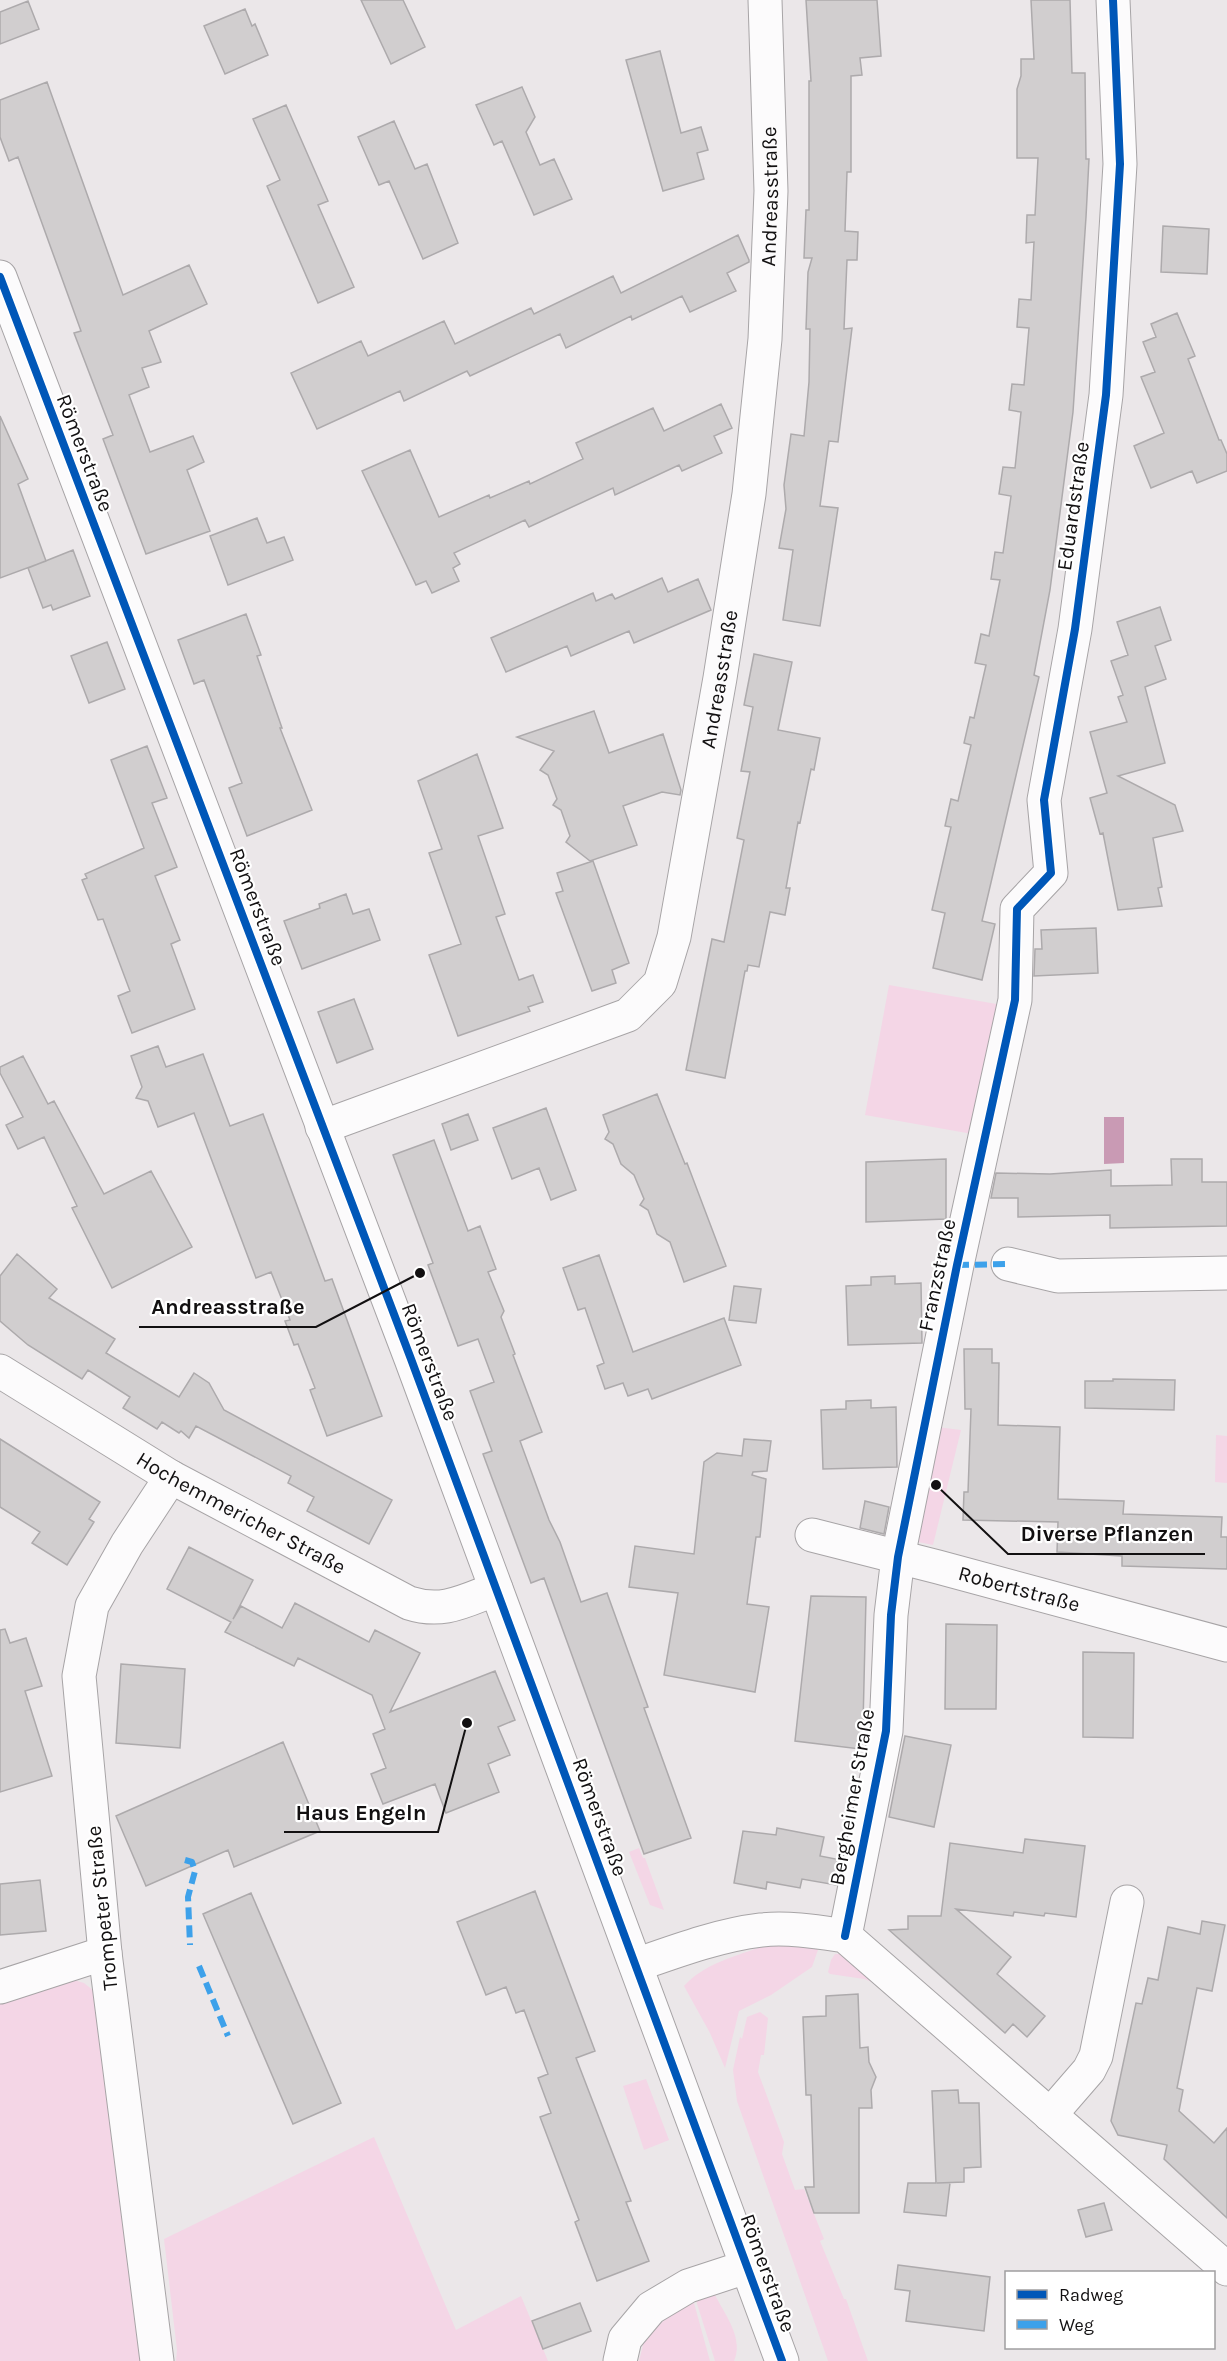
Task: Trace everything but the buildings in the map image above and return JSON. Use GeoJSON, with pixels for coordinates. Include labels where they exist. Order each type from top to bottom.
{"type":"FeatureCollection","features":[{"type":"Feature","properties":{"kind":"street","name":"Andreasstraße"},"geometry":{"type":"LineString","coordinates":[[321,1127],[628,1015],[660,983],[674,937],[720,678],[749,494],[765,339],[771,191],[765,0]]}},
{"type":"Feature","properties":{"kind":"street","name":"Eduardstraße"},"geometry":{"type":"LineString","coordinates":[[1015,1000],[1017,909],[1051,873],[1044,801],[1075,629],[1106,395],[1120,164],[1113,0]]}},
{"type":"Feature","properties":{"kind":"street","name":"Römerstraße"},"geometry":{"type":"LineString","coordinates":[[0,277],[496,1589],[782,2361]]}},
{"type":"Feature","properties":{"kind":"street","name":"Franzstraße"},"geometry":{"type":"LineString","coordinates":[[898,1557],[957,1265],[1015,1000]]}},
{"type":"Feature","properties":{"kind":"street"},"geometry":{"type":"LineString","coordinates":[[1008,1264],[1058,1276],[1227,1273]]}},
{"type":"Feature","properties":{"kind":"street","name":"Hochemmericher Straße"},"geometry":{"type":"LineString","coordinates":[[0,1371],[171,1477],[409,1603],[425,1609],[442,1608],[496,1589]]}},
{"type":"Feature","properties":{"kind":"street","name":"Trompeter Straße"},"geometry":{"type":"LineString","coordinates":[[157,2361],[105,1953],[79,1676],[92,1606],[171,1477]]}},
{"type":"Feature","properties":{"kind":"street","name":"Robertstraße"},"geometry":{"type":"LineString","coordinates":[[812,1535],[1227,1645]]}},
{"type":"Feature","properties":{"kind":"street","name":"Bergheimer Straße"},"geometry":{"type":"LineString","coordinates":[[845,1936],[886,1731],[891,1615],[898,1557]]}},
{"type":"Feature","properties":{"kind":"street"},"geometry":{"type":"LineString","coordinates":[[1050,2115],[1089,2070],[1096,2056],[1127,1902]]}},
{"type":"Feature","properties":{"kind":"street"},"geometry":{"type":"LineString","coordinates":[[636,1965],[677,1951],[762,1930],[802,1930],[845,1936],[1227,2269]]}},
{"type":"Feature","properties":{"kind":"street"},"geometry":{"type":"LineString","coordinates":[[0,1987],[105,1953]]}},
{"type":"Feature","properties":{"kind":"street","name":"Römerstraße"},"geometry":{"type":"LineString","coordinates":[[620,2361],[625,2339],[651,2308],[688,2286],[746,2267]]}},
{"type":"Feature","properties":{"kind":"shaded area"},"geometry":{"type":"Polygon","coordinates":[[[889,985],[1002,1005],[978,1135],[865,1115],[889,985]]]}},
{"type":"Feature","properties":{"kind":"shaded area"},"geometry":{"type":"Polygon","coordinates":[[[1104,1117],[1124,1117],[1124,1163],[1104,1164],[1104,1117]]]}},
{"type":"Feature","properties":{"kind":"shaded area"},"geometry":{"type":"Polygon","coordinates":[[[937,1427],[961,1430],[933,1545],[913,1541],[937,1427]]]}},
{"type":"Feature","properties":{"kind":"shaded area"},"geometry":{"type":"Polygon","coordinates":[[[1216,1435],[1227,1436],[1227,1483],[1215,1482],[1216,1435]]]}},
{"type":"Feature","properties":{"kind":"shaded area"},"geometry":{"type":"Polygon","coordinates":[[[639,1848],[645,1858],[664,1910],[650,1905],[629,1852],[639,1848]]]}},
{"type":"Feature","properties":{"kind":"shaded area"},"geometry":{"type":"Polygon","coordinates":[[[772,1943],[819,1947],[812,1967],[771,1995],[739,2011],[725,2068],[710,2033],[684,1986],[713,1965],[772,1943]]]}},
{"type":"Feature","properties":{"kind":"shaded area"},"geometry":{"type":"Polygon","coordinates":[[[835,1954],[841,1954],[888,1988],[864,1979],[830,1974],[828,1972],[831,1960],[835,1954]]]}},
{"type":"Feature","properties":{"kind":"shaded area"},"geometry":{"type":"Polygon","coordinates":[[[74,1980],[84,1983],[94,1991],[142,2361],[0,2361],[0,2000],[74,1980]]]}},
{"type":"Feature","properties":{"kind":"shaded area"},"geometry":{"type":"Polygon","coordinates":[[[760,2012],[768,2018],[764,2055],[761,2055],[758,2072],[784,2142],[782,2154],[795,2190],[804,2189],[824,2239],[820,2241],[844,2299],[846,2299],[868,2361],[828,2361],[737,2101],[733,2070],[740,2037],[742,2039],[747,2017],[760,2012]]]}},
{"type":"Feature","properties":{"kind":"shaded area"},"geometry":{"type":"Polygon","coordinates":[[[646,2079],[669,2140],[644,2150],[623,2086],[646,2079]]]}},
{"type":"Feature","properties":{"kind":"shaded area"},"geometry":{"type":"Polygon","coordinates":[[[374,2137],[456,2330],[521,2296],[548,2361],[176,2361],[177,2350],[164,2239],[374,2137]]]}},
{"type":"Feature","properties":{"kind":"shaded area"},"geometry":{"type":"Polygon","coordinates":[[[694,2294],[715,2295],[735,2335],[737,2344],[734,2361],[715,2361],[694,2294]]]}},
{"type":"Feature","properties":{"kind":"shaded area"},"geometry":{"type":"Polygon","coordinates":[[[694,2303],[710,2361],[639,2361],[645,2337],[674,2312],[694,2303]]]}},
{"type":"Feature","properties":{"kind":"marked path"},"geometry":{"type":"LineString","coordinates":[[957,1265],[1008,1264]]}},
{"type":"Feature","properties":{"kind":"marked path"},"geometry":{"type":"LineString","coordinates":[[185,1860],[192,1862],[195,1871],[188,1897],[190,1945]]}},
{"type":"Feature","properties":{"kind":"marked path"},"geometry":{"type":"LineString","coordinates":[[199,1966],[228,2036]]}},
{"type":"Feature","properties":{"kind":"cycle path"},"geometry":{"type":"LineString","coordinates":[[845,1936],[886,1731],[891,1615],[898,1557],[957,1265],[1015,1000],[1017,909],[1051,873],[1044,800],[1075,629],[1106,395],[1120,164],[1113,0]]}},
{"type":"Feature","properties":{"kind":"cycle path"},"geometry":{"type":"LineString","coordinates":[[0,277],[411,1359],[782,2361]]}},
{"type":"Feature","properties":{"kind":"place","name":"Andreasstraße"},"geometry":{"type":"Point","coordinates":[420,1273]}},
{"type":"Feature","properties":{"kind":"place","name":"Diverse Pflanzen"},"geometry":{"type":"Point","coordinates":[936,1485]}},
{"type":"Feature","properties":{"kind":"place","name":"Haus Engeln"},"geometry":{"type":"Point","coordinates":[467,1723]}}]}
